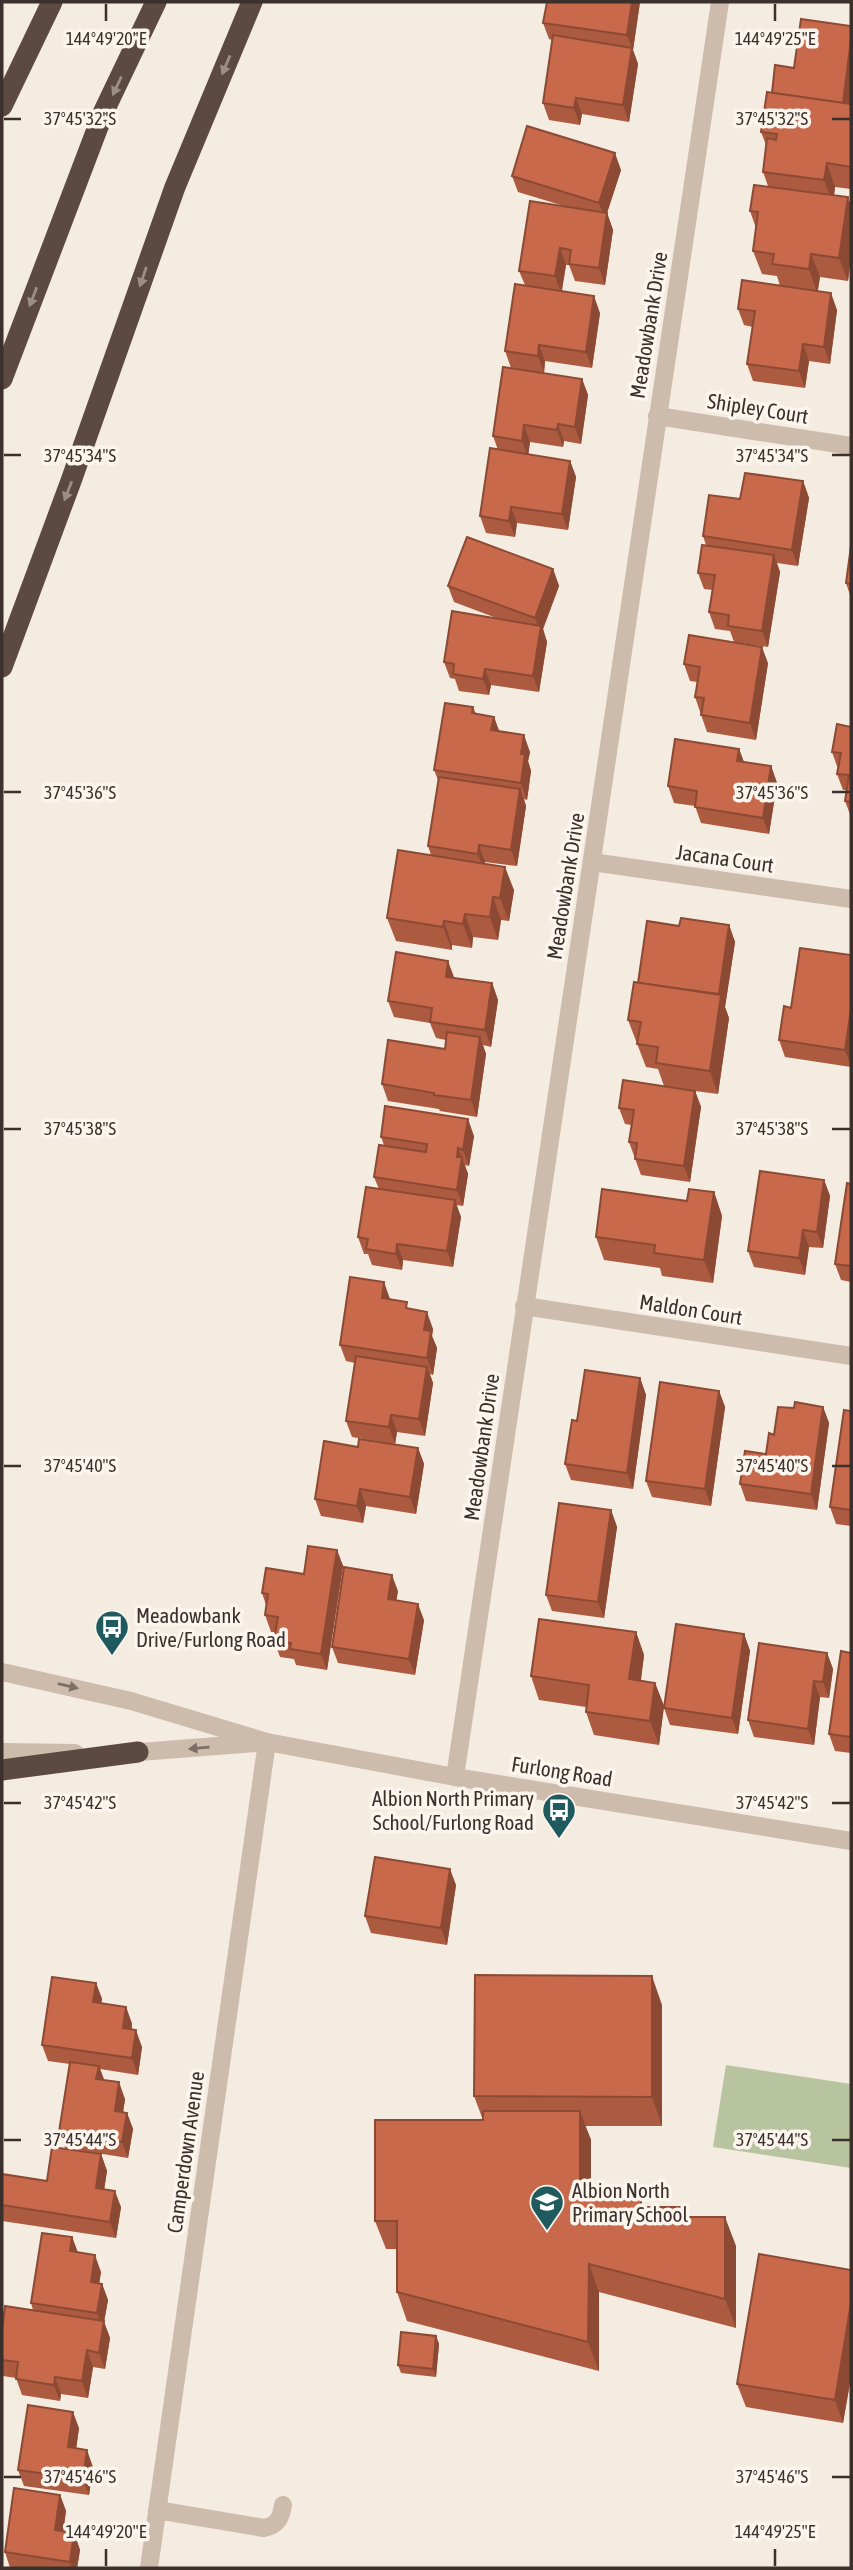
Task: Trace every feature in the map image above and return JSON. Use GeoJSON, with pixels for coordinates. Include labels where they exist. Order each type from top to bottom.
{"type":"FeatureCollection","features":[{"type":"Feature","properties":{"kind":"highway"},"geometry":{"type":"LineString","coordinates":[[2,106],[52,2]]}},
{"type":"Feature","properties":{"kind":"highway"},"geometry":{"type":"LineString","coordinates":[[2,379],[104,111],[156,2]]}},
{"type":"Feature","properties":{"kind":"highway"},"geometry":{"type":"LineString","coordinates":[[2,667],[175,187],[252,2]]}},
{"type":"Feature","properties":{"kind":"highway"},"geometry":{"type":"LineString","coordinates":[[2,1770],[138,1752]]}},
{"type":"Feature","properties":{"kind":"street","name":"Meadowbank Drive"},"geometry":{"type":"LineString","coordinates":[[455,1777],[720,2]]}},
{"type":"Feature","properties":{"kind":"street","name":"Shipley Court"},"geometry":{"type":"LineString","coordinates":[[657,416],[851,446]]}},
{"type":"Feature","properties":{"kind":"street","name":"Jacana Court"},"geometry":{"type":"LineString","coordinates":[[592,862],[851,899]]}},
{"type":"Feature","properties":{"kind":"street","name":"Maldon Court"},"geometry":{"type":"LineString","coordinates":[[524,1306],[851,1356]]}},
{"type":"Feature","properties":{"kind":"street","name":"Furlong Road"},"geometry":{"type":"LineString","coordinates":[[2,1672],[131,1701],[267,1742],[455,1777],[851,1841]]}},
{"type":"Feature","properties":{"kind":"street","name":"Furlong Road"},"geometry":{"type":"LineString","coordinates":[[2,1752],[138,1752],[267,1742]]}},
{"type":"Feature","properties":{"kind":"street","name":"Camperdown Avenue"},"geometry":{"type":"LineString","coordinates":[[149,2568],[267,1742]]}},
{"type":"Feature","properties":{"kind":"street"},"geometry":{"type":"LineString","coordinates":[[157,2510],[264,2528],[281,2518],[283,2505]]}},
{"type":"Feature","properties":{"kind":"green space"},"geometry":{"type":"Polygon","coordinates":[[[726,2065],[851,2084],[851,2168],[713,2147],[726,2065]]]}},
{"type":"Feature","properties":{"kind":"building"},"geometry":{"type":"Polygon","coordinates":[[[547,2],[632,2],[627,35],[543,23],[547,2]]]}},
{"type":"Feature","properties":{"kind":"building"},"geometry":{"type":"Polygon","coordinates":[[[801,19],[851,26],[843,103],[772,93],[775,65],[794,68],[801,19]]]}},
{"type":"Feature","properties":{"kind":"building"},"geometry":{"type":"Polygon","coordinates":[[[553,35],[632,48],[623,105],[576,98],[574,108],[543,103],[553,35]]]}},
{"type":"Feature","properties":{"kind":"building"},"geometry":{"type":"Polygon","coordinates":[[[767,92],[851,104],[851,167],[827,163],[824,180],[763,172],[767,138],[776,140],[777,134],[761,132],[767,92]]]}},
{"type":"Feature","properties":{"kind":"building"},"geometry":{"type":"Polygon","coordinates":[[[527,126],[615,153],[599,203],[512,176],[527,126]]]}},
{"type":"Feature","properties":{"kind":"building"},"geometry":{"type":"Polygon","coordinates":[[[754,185],[848,197],[839,258],[811,254],[809,269],[772,264],[774,254],[753,251],[758,212],[750,211],[754,185]]]}},
{"type":"Feature","properties":{"kind":"building"},"geometry":{"type":"Polygon","coordinates":[[[530,201],[607,213],[599,268],[569,264],[571,250],[560,248],[555,276],[519,271],[530,201]]]}},
{"type":"Feature","properties":{"kind":"building"},"geometry":{"type":"Polygon","coordinates":[[[742,280],[831,293],[824,347],[803,344],[799,371],[747,364],[755,311],[738,309],[742,280]]]}},
{"type":"Feature","properties":{"kind":"building"},"geometry":{"type":"Polygon","coordinates":[[[515,284],[594,296],[586,352],[539,345],[538,356],[505,351],[515,284]]]}},
{"type":"Feature","properties":{"kind":"building"},"geometry":{"type":"Polygon","coordinates":[[[503,367],[582,379],[575,427],[558,424],[557,430],[524,425],[522,441],[493,436],[503,367]]]}},
{"type":"Feature","properties":{"kind":"building"},"geometry":{"type":"Polygon","coordinates":[[[490,448],[570,461],[562,514],[511,507],[509,521],[480,516],[490,448]]]}},
{"type":"Feature","properties":{"kind":"building"},"geometry":{"type":"Polygon","coordinates":[[[745,473],[803,481],[792,550],[703,536],[709,495],[740,499],[745,473]]]}},
{"type":"Feature","properties":{"kind":"building"},"geometry":{"type":"Polygon","coordinates":[[[467,537],[553,569],[535,618],[448,586],[467,537]]]}},
{"type":"Feature","properties":{"kind":"building"},"geometry":{"type":"Polygon","coordinates":[[[702,545],[774,555],[762,631],[728,626],[729,615],[709,612],[715,575],[698,573],[702,545]]]}},
{"type":"Feature","properties":{"kind":"building"},"geometry":{"type":"Polygon","coordinates":[[[851,546],[851,584],[846,583],[851,546]]]}},
{"type":"Feature","properties":{"kind":"building"},"geometry":{"type":"Polygon","coordinates":[[[452,611],[541,626],[533,676],[485,669],[483,679],[453,674],[454,664],[444,662],[452,611]]]}},
{"type":"Feature","properties":{"kind":"building"},"geometry":{"type":"Polygon","coordinates":[[[689,635],[762,647],[750,723],[701,715],[704,698],[695,697],[700,667],[684,664],[689,635]]]}},
{"type":"Feature","properties":{"kind":"building"},"geometry":{"type":"Polygon","coordinates":[[[445,703],[473,707],[472,713],[494,717],[491,730],[524,735],[521,754],[525,754],[521,783],[434,770],[445,703]]]}},
{"type":"Feature","properties":{"kind":"building"},"geometry":{"type":"Polygon","coordinates":[[[837,724],[851,727],[851,802],[845,801],[849,775],[837,774],[841,753],[832,752],[837,724]]]}},
{"type":"Feature","properties":{"kind":"building"},"geometry":{"type":"Polygon","coordinates":[[[675,739],[739,749],[737,761],[771,766],[763,818],[695,807],[697,791],[668,786],[675,739]]]}},
{"type":"Feature","properties":{"kind":"building"},"geometry":{"type":"Polygon","coordinates":[[[439,777],[520,789],[511,850],[479,845],[478,854],[428,846],[439,777]]]}},
{"type":"Feature","properties":{"kind":"building"},"geometry":{"type":"Polygon","coordinates":[[[398,850],[505,867],[500,898],[493,897],[490,917],[465,914],[463,924],[444,921],[443,927],[387,918],[398,850]]]}},
{"type":"Feature","properties":{"kind":"building"},"geometry":{"type":"Polygon","coordinates":[[[681,918],[729,925],[719,994],[638,983],[647,921],[679,926],[681,918]]]}},
{"type":"Feature","properties":{"kind":"building"},"geometry":{"type":"Polygon","coordinates":[[[800,948],[851,955],[851,1009],[845,1050],[779,1040],[784,1006],[791,1008],[800,948]]]}},
{"type":"Feature","properties":{"kind":"building"},"geometry":{"type":"Polygon","coordinates":[[[396,952],[448,961],[446,977],[492,983],[485,1030],[430,1022],[432,1008],[388,1001],[396,952]]]}},
{"type":"Feature","properties":{"kind":"building"},"geometry":{"type":"Polygon","coordinates":[[[634,982],[721,995],[710,1071],[656,1063],[658,1047],[637,1044],[641,1022],[628,1020],[634,982]]]}},
{"type":"Feature","properties":{"kind":"building"},"geometry":{"type":"Polygon","coordinates":[[[447,1032],[480,1037],[471,1100],[382,1084],[388,1040],[445,1049],[447,1032]]]}},
{"type":"Feature","properties":{"kind":"building"},"geometry":{"type":"Polygon","coordinates":[[[623,1080],[695,1091],[684,1166],[635,1159],[637,1143],[629,1142],[634,1110],[619,1108],[623,1080]]]}},
{"type":"Feature","properties":{"kind":"building"},"geometry":{"type":"Polygon","coordinates":[[[385,1106],[468,1119],[463,1150],[458,1148],[457,1157],[462,1157],[457,1190],[374,1177],[379,1145],[426,1152],[427,1144],[381,1137],[385,1106]]]}},
{"type":"Feature","properties":{"kind":"building"},"geometry":{"type":"Polygon","coordinates":[[[760,1171],[824,1180],[817,1232],[803,1230],[799,1258],[748,1251],[760,1171]]]}},
{"type":"Feature","properties":{"kind":"building"},"geometry":{"type":"Polygon","coordinates":[[[847,1183],[851,1184],[851,1266],[835,1264],[847,1183]]]}},
{"type":"Feature","properties":{"kind":"building"},"geometry":{"type":"Polygon","coordinates":[[[366,1187],[455,1200],[447,1251],[397,1244],[396,1254],[366,1249],[368,1239],[358,1237],[366,1187]]]}},
{"type":"Feature","properties":{"kind":"building"},"geometry":{"type":"Polygon","coordinates":[[[602,1189],[687,1201],[689,1189],[714,1192],[704,1260],[654,1253],[655,1245],[596,1237],[602,1189]]]}},
{"type":"Feature","properties":{"kind":"building"},"geometry":{"type":"Polygon","coordinates":[[[350,1277],[384,1282],[382,1298],[407,1302],[406,1308],[427,1312],[424,1330],[431,1331],[427,1358],[340,1345],[350,1277]]]}},
{"type":"Feature","properties":{"kind":"building"},"geometry":{"type":"Polygon","coordinates":[[[356,1356],[427,1367],[419,1419],[391,1415],[389,1427],[346,1421],[356,1356]]]}},
{"type":"Feature","properties":{"kind":"building"},"geometry":{"type":"Polygon","coordinates":[[[585,1370],[640,1378],[627,1473],[565,1464],[572,1420],[577,1421],[585,1370]]]}},
{"type":"Feature","properties":{"kind":"building"},"geometry":{"type":"Polygon","coordinates":[[[660,1382],[719,1391],[705,1489],[646,1481],[660,1382]]]}},
{"type":"Feature","properties":{"kind":"building"},"geometry":{"type":"Polygon","coordinates":[[[795,1402],[823,1407],[811,1494],[740,1484],[745,1451],[766,1454],[769,1433],[774,1435],[778,1407],[794,1408],[795,1402]]]}},
{"type":"Feature","properties":{"kind":"building"},"geometry":{"type":"Polygon","coordinates":[[[844,1410],[851,1411],[851,1510],[830,1507],[844,1410]]]}},
{"type":"Feature","properties":{"kind":"building"},"geometry":{"type":"Polygon","coordinates":[[[359,1439],[418,1448],[410,1497],[360,1489],[357,1506],[315,1499],[324,1441],[358,1447],[359,1439]]]}},
{"type":"Feature","properties":{"kind":"building"},"geometry":{"type":"Polygon","coordinates":[[[559,1503],[611,1510],[598,1602],[546,1595],[559,1503]]]}},
{"type":"Feature","properties":{"kind":"building"},"geometry":{"type":"Polygon","coordinates":[[[308,1546],[337,1550],[321,1654],[290,1649],[291,1643],[274,1640],[278,1617],[265,1615],[268,1594],[262,1593],[266,1568],[304,1574],[308,1546]]]}},
{"type":"Feature","properties":{"kind":"building"},"geometry":{"type":"Polygon","coordinates":[[[344,1567],[392,1575],[388,1599],[418,1604],[409,1659],[332,1647],[344,1567]]]}},
{"type":"Feature","properties":{"kind":"building"},"geometry":{"type":"Polygon","coordinates":[[[539,1619],[636,1632],[629,1679],[655,1683],[650,1721],[586,1712],[589,1685],[531,1676],[539,1619]]]}},
{"type":"Feature","properties":{"kind":"building"},"geometry":{"type":"Polygon","coordinates":[[[676,1624],[744,1634],[732,1718],[664,1708],[676,1624]]]}},
{"type":"Feature","properties":{"kind":"building"},"geometry":{"type":"Polygon","coordinates":[[[759,1643],[827,1653],[823,1682],[814,1681],[808,1729],[748,1720],[759,1643]]]}},
{"type":"Feature","properties":{"kind":"building"},"geometry":{"type":"Polygon","coordinates":[[[841,1651],[851,1653],[851,1737],[829,1734],[841,1651]]]}},
{"type":"Feature","properties":{"kind":"building"},"geometry":{"type":"Polygon","coordinates":[[[375,1857],[450,1869],[441,1928],[365,1916],[375,1857]]]}},
{"type":"Feature","properties":{"kind":"building"},"geometry":{"type":"Polygon","coordinates":[[[475,1975],[652,1976],[652,2097],[474,2096],[475,1975]]]}},
{"type":"Feature","properties":{"kind":"building"},"geometry":{"type":"Polygon","coordinates":[[[52,1977],[96,1983],[93,2002],[126,2007],[123,2028],[136,2030],[132,2058],[42,2045],[52,1977]]]}},
{"type":"Feature","properties":{"kind":"building"},"geometry":{"type":"Polygon","coordinates":[[[70,2062],[99,2066],[96,2079],[119,2082],[115,2111],[127,2113],[122,2142],[59,2132],[70,2062]]]}},
{"type":"Feature","properties":{"kind":"building"},"geometry":{"type":"Polygon","coordinates":[[[483,2111],[580,2111],[580,2196],[641,2196],[641,2207],[683,2207],[683,2217],[725,2217],[725,2299],[589,2264],[588,2342],[397,2292],[397,2221],[375,2221],[375,2120],[483,2120],[483,2111]]]}},
{"type":"Feature","properties":{"kind":"building"},"geometry":{"type":"Polygon","coordinates":[[[52,2147],[101,2154],[96,2188],[115,2191],[110,2222],[2,2205],[2,2174],[47,2181],[52,2147]]]}},
{"type":"Feature","properties":{"kind":"building"},"geometry":{"type":"Polygon","coordinates":[[[42,2233],[72,2237],[70,2251],[95,2255],[91,2282],[102,2284],[97,2313],[31,2303],[42,2233]]]}},
{"type":"Feature","properties":{"kind":"building"},"geometry":{"type":"Polygon","coordinates":[[[759,2254],[851,2270],[851,2303],[835,2400],[737,2384],[759,2254]]]}},
{"type":"Feature","properties":{"kind":"building"},"geometry":{"type":"Polygon","coordinates":[[[5,2306],[104,2321],[99,2353],[87,2350],[82,2381],[55,2377],[54,2385],[16,2379],[18,2362],[2,2360],[5,2306]]]}},
{"type":"Feature","properties":{"kind":"building"},"geometry":{"type":"Polygon","coordinates":[[[401,2332],[436,2336],[433,2369],[398,2365],[401,2332]]]}},
{"type":"Feature","properties":{"kind":"building"},"geometry":{"type":"Polygon","coordinates":[[[28,2405],[73,2412],[68,2447],[87,2450],[83,2479],[18,2470],[28,2405]]]}},
{"type":"Feature","properties":{"kind":"building"},"geometry":{"type":"Polygon","coordinates":[[[14,2488],[60,2495],[55,2530],[74,2533],[70,2562],[5,2552],[14,2488]]]}},
{"type":"Feature","properties":{"kind":"place","name":"Meadowbank Drive/Furlong Road"},"geometry":{"type":"Point","coordinates":[112,1657]}},
{"type":"Feature","properties":{"kind":"place","name":"Albion North Primary School/Furlong Road"},"geometry":{"type":"Point","coordinates":[559,1840]}},
{"type":"Feature","properties":{"kind":"place","name":"Albion North Primary School"},"geometry":{"type":"Point","coordinates":[547,2232]}}]}
